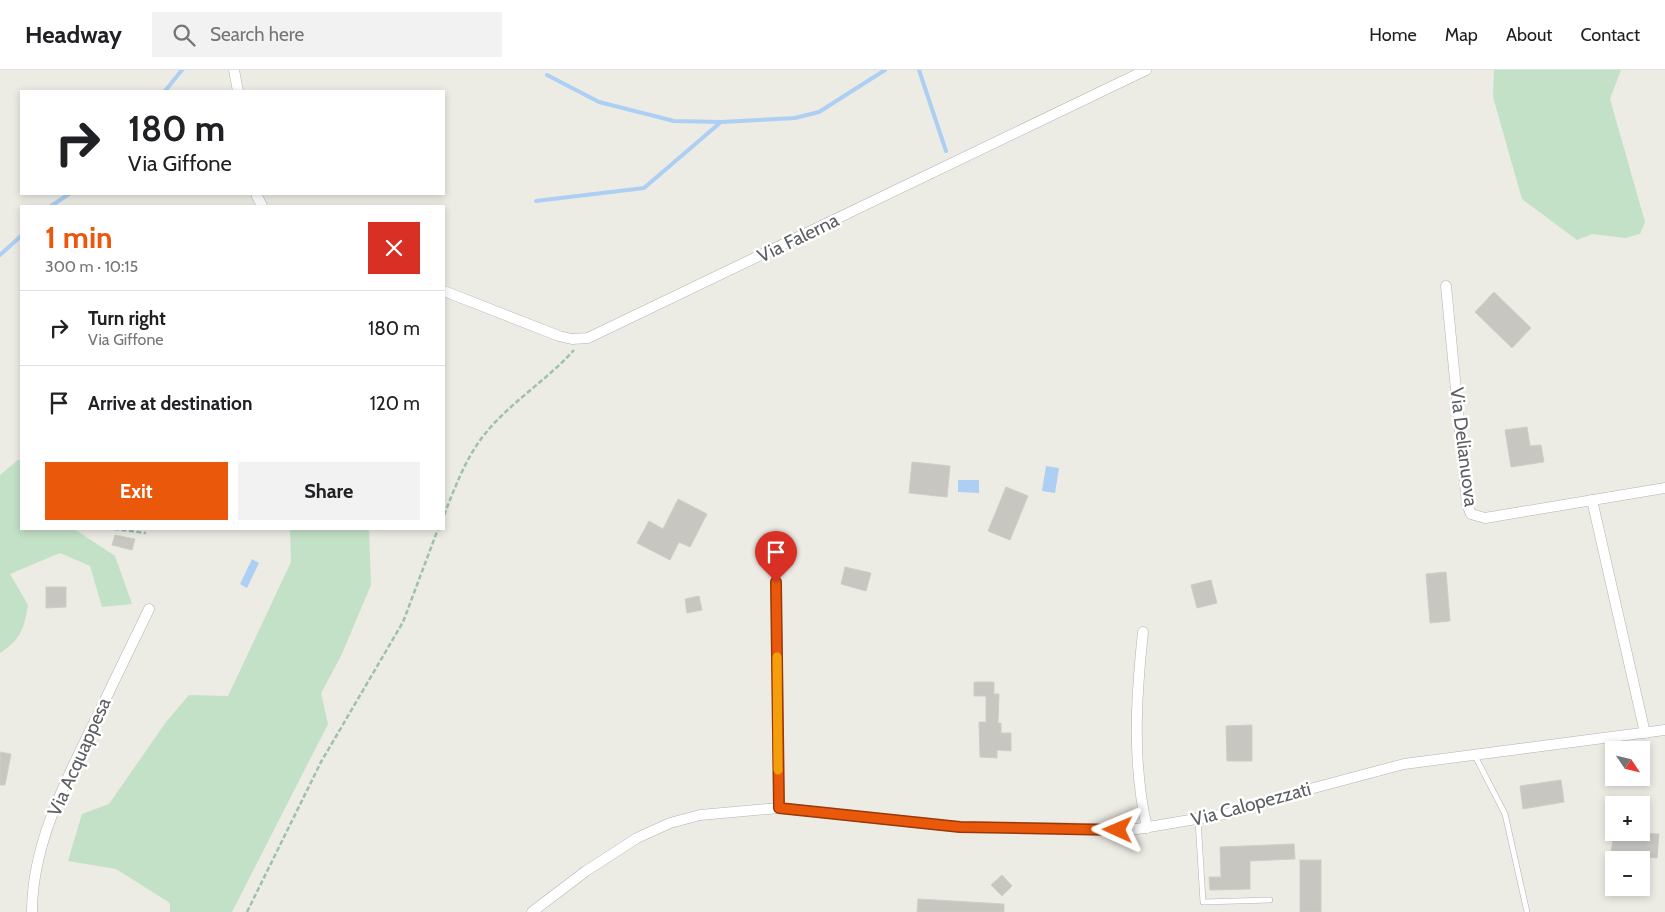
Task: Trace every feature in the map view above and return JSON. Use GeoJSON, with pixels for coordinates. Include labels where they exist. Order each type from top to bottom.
{"type":"FeatureCollection","features":[{"type":"Feature","properties":{"kind":"street"},"geometry":{"type":"LineString","coordinates":[[234,70],[238,90]]}},
{"type":"Feature","properties":{"kind":"street","name":"Via Falerna"},"geometry":{"type":"LineString","coordinates":[[445,291],[559,336],[584,338],[608,329],[1146,70]]}},
{"type":"Feature","properties":{"kind":"street","name":"Via Delianuova"},"geometry":{"type":"LineString","coordinates":[[1446,286],[1467,504],[1470,514],[1485,518],[1592,500]]}},
{"type":"Feature","properties":{"kind":"street"},"geometry":{"type":"LineString","coordinates":[[1645,732],[1592,500],[1665,488]]}},
{"type":"Feature","properties":{"kind":"street"},"geometry":{"type":"LineString","coordinates":[[776,582],[779,808]]}},
{"type":"Feature","properties":{"kind":"street","name":"Via Acquappesa"},"geometry":{"type":"LineString","coordinates":[[32,912],[33,886],[40,851],[57,802],[149,609]]}},
{"type":"Feature","properties":{"kind":"street"},"geometry":{"type":"LineString","coordinates":[[1143,632],[1138,680],[1136,751],[1139,793],[1147,828]]}},
{"type":"Feature","properties":{"kind":"street","name":"Via Calopezzati"},"geometry":{"type":"LineString","coordinates":[[532,912],[613,853],[660,827],[710,814],[779,808],[960,827],[1109,830],[1147,828],[1238,811],[1375,771],[1474,753],[1665,730]]}},
{"type":"Feature","properties":{"kind":"lane"},"geometry":{"type":"LineString","coordinates":[[1474,753],[1505,814],[1527,912]]}},
{"type":"Feature","properties":{"kind":"lane"},"geometry":{"type":"LineString","coordinates":[[1198,819],[1203,902],[1270,900]]}},
{"type":"Feature","properties":{"kind":"path"},"geometry":{"type":"LineString","coordinates":[[445,513],[463,470],[484,434],[558,366],[584,338]]}},
{"type":"Feature","properties":{"kind":"path"},"geometry":{"type":"LineString","coordinates":[[122,530],[146,533]]}},
{"type":"Feature","properties":{"kind":"path"},"geometry":{"type":"LineString","coordinates":[[247,912],[321,762],[404,622],[438,530]]}},
{"type":"Feature","properties":{"kind":"green space"},"geometry":{"type":"Polygon","coordinates":[[[1494,70],[1621,70],[1610,99],[1645,222],[1640,234],[1625,238],[1592,234],[1577,240],[1522,199],[1493,97],[1494,70]]]}},
{"type":"Feature","properties":{"kind":"green space"},"geometry":{"type":"Polygon","coordinates":[[[20,460],[20,530],[76,530],[115,556],[132,604],[102,607],[90,566],[60,553],[10,574],[28,605],[25,621],[20,633],[13,643],[0,653],[0,475],[20,460]]]}},
{"type":"Feature","properties":{"kind":"green space"},"geometry":{"type":"Polygon","coordinates":[[[290,530],[369,530],[371,585],[341,656],[321,693],[328,724],[232,912],[170,912],[170,903],[116,869],[68,861],[82,814],[109,804],[166,722],[189,695],[228,696],[291,562],[290,530]]]}},
{"type":"Feature","properties":{"kind":"water"},"geometry":{"type":"Polygon","coordinates":[[[1046,466],[1059,468],[1055,493],[1042,491],[1046,466]]]}},
{"type":"Feature","properties":{"kind":"water"},"geometry":{"type":"Polygon","coordinates":[[[958,480],[979,480],[979,493],[958,492],[958,480]]]}},
{"type":"Feature","properties":{"kind":"water"},"geometry":{"type":"Polygon","coordinates":[[[252,559],[259,563],[247,588],[240,584],[252,559]]]}},
{"type":"Feature","properties":{"kind":"building"},"geometry":{"type":"Polygon","coordinates":[[[1494,292],[1531,328],[1512,348],[1475,312],[1494,292]]]}},
{"type":"Feature","properties":{"kind":"building"},"geometry":{"type":"Polygon","coordinates":[[[1527,427],[1530,446],[1541,445],[1544,462],[1511,467],[1505,430],[1527,427]]]}},
{"type":"Feature","properties":{"kind":"building"},"geometry":{"type":"Polygon","coordinates":[[[912,462],[950,466],[947,497],[909,493],[912,462]]]}},
{"type":"Feature","properties":{"kind":"building"},"geometry":{"type":"Polygon","coordinates":[[[1006,487],[1028,496],[1010,540],[988,531],[1006,487]]]}},
{"type":"Feature","properties":{"kind":"building"},"geometry":{"type":"Polygon","coordinates":[[[678,499],[707,514],[690,547],[679,542],[670,560],[637,543],[649,521],[663,529],[678,499]]]}},
{"type":"Feature","properties":{"kind":"building"},"geometry":{"type":"Polygon","coordinates":[[[115,535],[135,539],[132,550],[112,545],[115,535]]]}},
{"type":"Feature","properties":{"kind":"building"},"geometry":{"type":"Polygon","coordinates":[[[845,567],[871,573],[866,591],[841,584],[845,567]]]}},
{"type":"Feature","properties":{"kind":"building"},"geometry":{"type":"Polygon","coordinates":[[[1446,572],[1450,621],[1430,623],[1426,574],[1446,572]]]}},
{"type":"Feature","properties":{"kind":"building"},"geometry":{"type":"Polygon","coordinates":[[[1211,580],[1217,603],[1197,608],[1191,585],[1211,580]]]}},
{"type":"Feature","properties":{"kind":"building"},"geometry":{"type":"Polygon","coordinates":[[[46,587],[66,587],[66,607],[46,608],[46,587]]]}},
{"type":"Feature","properties":{"kind":"building"},"geometry":{"type":"Polygon","coordinates":[[[699,596],[702,610],[687,613],[685,599],[699,596]]]}},
{"type":"Feature","properties":{"kind":"building"},"geometry":{"type":"Polygon","coordinates":[[[974,682],[994,682],[994,694],[999,694],[998,723],[1001,723],[1001,733],[1011,733],[1011,751],[997,750],[997,758],[980,757],[979,722],[986,722],[986,696],[974,696],[974,682]]]}},
{"type":"Feature","properties":{"kind":"building"},"geometry":{"type":"Polygon","coordinates":[[[1252,725],[1252,761],[1227,761],[1226,726],[1252,725]]]}},
{"type":"Feature","properties":{"kind":"building"},"geometry":{"type":"Polygon","coordinates":[[[0,752],[11,754],[5,785],[0,785],[0,752]]]}},
{"type":"Feature","properties":{"kind":"building"},"geometry":{"type":"Polygon","coordinates":[[[1561,780],[1564,802],[1523,809],[1520,786],[1561,780]]]}},
{"type":"Feature","properties":{"kind":"building"},"geometry":{"type":"Polygon","coordinates":[[[1650,834],[1659,834],[1657,858],[1650,857],[1650,851],[1611,851],[1613,841],[1650,841],[1650,834]]]}},
{"type":"Feature","properties":{"kind":"building"},"geometry":{"type":"Polygon","coordinates":[[[1294,844],[1295,859],[1250,861],[1250,889],[1210,890],[1209,877],[1221,877],[1220,847],[1294,844]]]}},
{"type":"Feature","properties":{"kind":"building"},"geometry":{"type":"Polygon","coordinates":[[[1300,860],[1321,860],[1321,912],[1300,912],[1300,860]]]}},
{"type":"Feature","properties":{"kind":"building"},"geometry":{"type":"Polygon","coordinates":[[[1002,875],[1012,886],[1002,896],[991,885],[1002,875]]]}},
{"type":"Feature","properties":{"kind":"building"},"geometry":{"type":"Polygon","coordinates":[[[918,899],[1004,904],[1004,912],[917,912],[918,899]]]}},
{"type":"Feature","properties":{"kind":"waterway"},"geometry":{"type":"LineString","coordinates":[[166,90],[182,70]]}},
{"type":"Feature","properties":{"kind":"waterway"},"geometry":{"type":"LineString","coordinates":[[547,75],[599,102],[674,121],[721,122],[795,118],[819,112],[885,70]]}},
{"type":"Feature","properties":{"kind":"waterway"},"geometry":{"type":"LineString","coordinates":[[919,70],[946,151]]}},
{"type":"Feature","properties":{"kind":"waterway"},"geometry":{"type":"LineString","coordinates":[[536,201],[644,188],[721,122]]}},
{"type":"Feature","properties":{"kind":"waterway"},"geometry":{"type":"LineString","coordinates":[[52,205],[68,195]]}},
{"type":"Feature","properties":{"kind":"waterway"},"geometry":{"type":"LineString","coordinates":[[0,255],[20,237]]}},
{"type":"Feature","properties":{"kind":"slow traffic"},"geometry":{"type":"LineString","coordinates":[[777,657],[778,770]]}},
{"type":"Feature","properties":{"kind":"route"},"geometry":{"type":"LineString","coordinates":[[776,582],[779,808],[960,827],[1118,830]]}}]}
